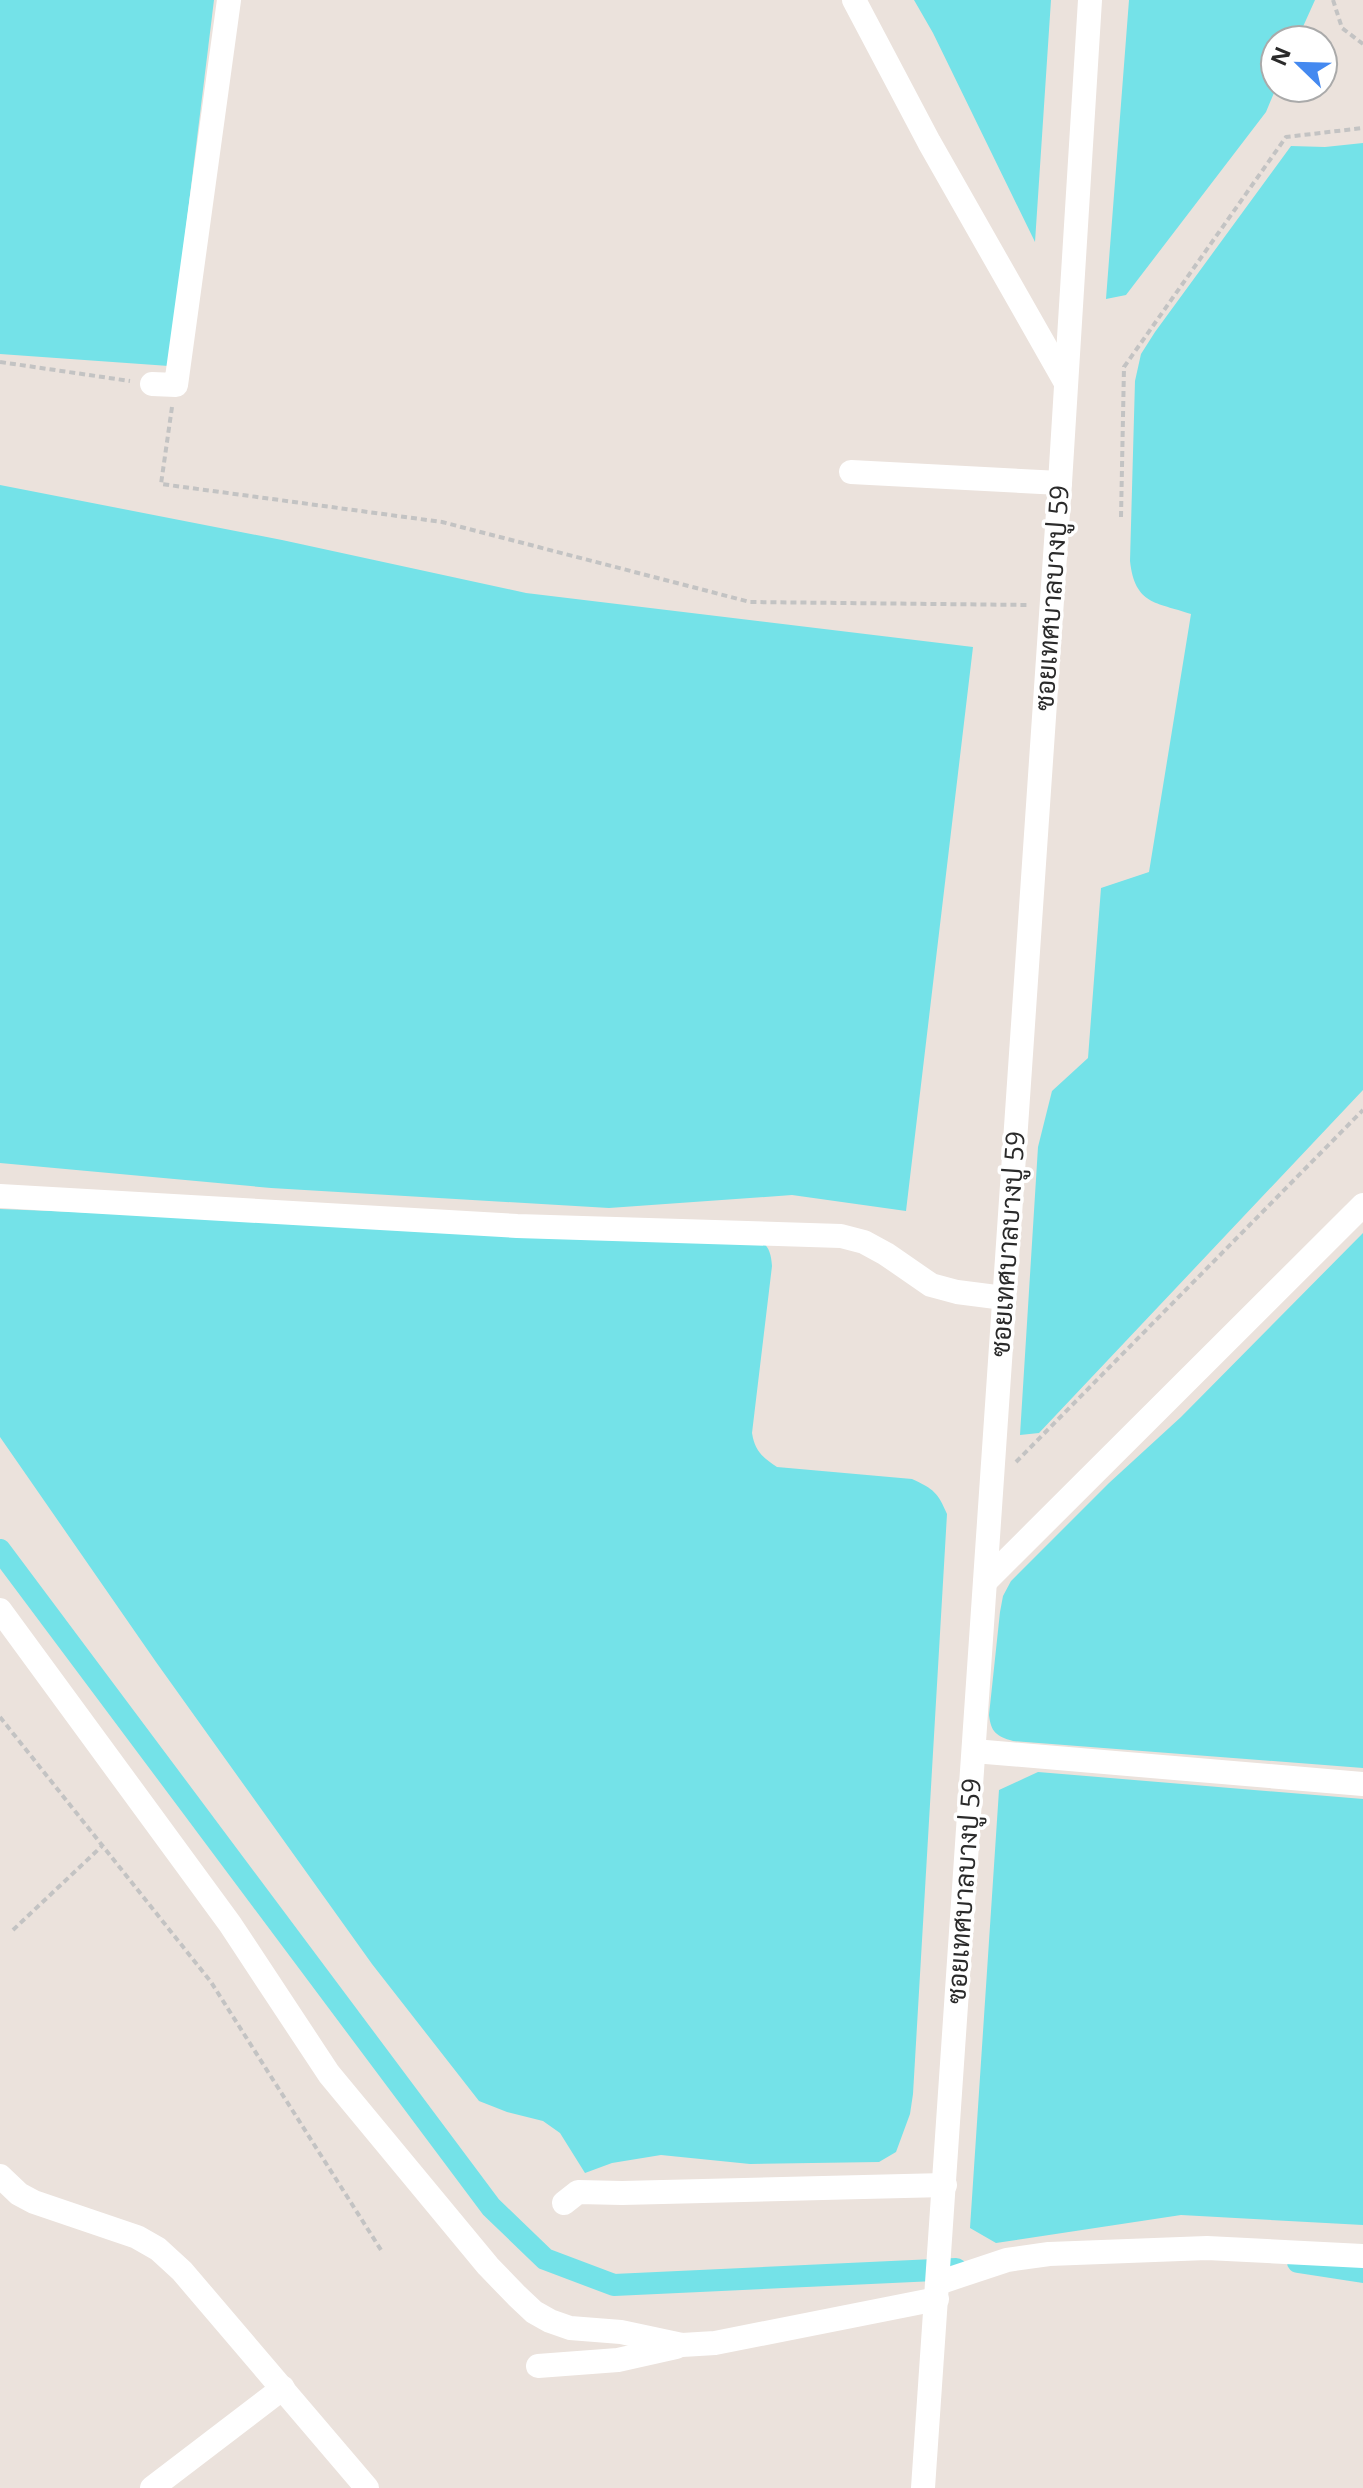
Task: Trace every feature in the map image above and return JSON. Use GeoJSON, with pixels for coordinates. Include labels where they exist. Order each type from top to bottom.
{"type":"FeatureCollection","features":[{"type":"Feature","properties":{"kind":"street"},"geometry":{"type":"LineString","coordinates":[[164,384],[229,0]]}},
{"type":"Feature","properties":{"kind":"street"},"geometry":{"type":"LineString","coordinates":[[854,0],[929,142],[1066,383]]}},
{"type":"Feature","properties":{"kind":"street","name":"ซอยเทศบาลบางปู 59"},"geometry":{"type":"LineString","coordinates":[[923,2488],[1060,483],[1090,0]]}},
{"type":"Feature","properties":{"kind":"street"},"geometry":{"type":"LineString","coordinates":[[851,472],[1060,483]]}},
{"type":"Feature","properties":{"kind":"street"},"geometry":{"type":"LineString","coordinates":[[0,1196],[517,1226],[841,1236],[864,1242],[931,1285],[1004,1298]]}},
{"type":"Feature","properties":{"kind":"street"},"geometry":{"type":"LineString","coordinates":[[985,1582],[1363,1205]]}},
{"type":"Feature","properties":{"kind":"street"},"geometry":{"type":"LineString","coordinates":[[0,1610],[230,1924],[329,2074],[488,2266],[534,2312],[550,2321],[570,2328],[621,2332],[682,2345]]}},
{"type":"Feature","properties":{"kind":"street"},"geometry":{"type":"LineString","coordinates":[[974,1751],[1363,1784]]}},
{"type":"Feature","properties":{"kind":"street"},"geometry":{"type":"LineString","coordinates":[[0,2176],[19,2194],[34,2202],[137,2237],[158,2249],[182,2271],[367,2488]]}},
{"type":"Feature","properties":{"kind":"street"},"geometry":{"type":"LineString","coordinates":[[564,2203],[578,2192],[945,2185]]}},
{"type":"Feature","properties":{"kind":"street"},"geometry":{"type":"LineString","coordinates":[[538,2366],[618,2360],[682,2345],[715,2343],[937,2291],[1007,2260],[1049,2254],[1207,2248],[1363,2256]]}},
{"type":"Feature","properties":{"kind":"street"},"geometry":{"type":"LineString","coordinates":[[152,2488],[283,2388]]}},
{"type":"Feature","properties":{"kind":"path"},"geometry":{"type":"LineString","coordinates":[[1333,0],[1342,28],[1363,44]]}},
{"type":"Feature","properties":{"kind":"path"},"geometry":{"type":"LineString","coordinates":[[1121,517],[1124,367],[1286,137],[1363,128]]}},
{"type":"Feature","properties":{"kind":"path"},"geometry":{"type":"LineString","coordinates":[[0,362],[164,384],[161,484],[442,522],[750,602],[1051,605]]}},
{"type":"Feature","properties":{"kind":"path"},"geometry":{"type":"LineString","coordinates":[[992,1478],[1019,1460],[1363,1110]]}},
{"type":"Feature","properties":{"kind":"path"},"geometry":{"type":"LineString","coordinates":[[0,1717],[211,1982],[381,2250]]}},
{"type":"Feature","properties":{"kind":"path"},"geometry":{"type":"LineString","coordinates":[[13,1930],[102,1846]]}},
{"type":"Feature","properties":{"kind":"water"},"geometry":{"type":"Polygon","coordinates":[[[0,0],[214,0],[169,366],[0,354],[0,0]]]}},
{"type":"Feature","properties":{"kind":"water"},"geometry":{"type":"Polygon","coordinates":[[[914,0],[1051,0],[1035,242],[933,33],[914,0]]]}},
{"type":"Feature","properties":{"kind":"water"},"geometry":{"type":"Polygon","coordinates":[[[1129,0],[1315,0],[1304,24],[1259,24],[1259,104],[1269,104],[1266,112],[1126,295],[1106,299],[1129,0]]]}},
{"type":"Feature","properties":{"kind":"water"},"geometry":{"type":"Polygon","coordinates":[[[1363,143],[1363,1090],[1039,1433],[1020,1435],[1038,1147],[1052,1091],[1088,1058],[1101,888],[1149,872],[1191,614],[1158,604],[1142,594],[1130,561],[1135,381],[1141,354],[1291,146],[1325,147],[1363,143]]]}},
{"type":"Feature","properties":{"kind":"water"},"geometry":{"type":"Polygon","coordinates":[[[0,485],[282,540],[526,593],[973,647],[906,1211],[792,1195],[609,1208],[271,1188],[0,1163],[0,485]]]}},
{"type":"Feature","properties":{"kind":"water"},"geometry":{"type":"Polygon","coordinates":[[[0,1209],[758,1239],[765,1244],[772,1266],[752,1433],[757,1449],[777,1467],[912,1479],[934,1492],[947,1514],[913,2094],[910,2114],[896,2152],[879,2162],[750,2164],[661,2155],[612,2163],[585,2173],[560,2133],[543,2121],[479,2101],[372,1964],[0,1437],[0,1209]]]}},
{"type":"Feature","properties":{"kind":"water"},"geometry":{"type":"Polygon","coordinates":[[[1363,1233],[1363,1768],[1013,1741],[998,1735],[991,1726],[989,1715],[1000,1612],[1003,1596],[1011,1581],[1109,1483],[1181,1417],[1363,1233]]]}},
{"type":"Feature","properties":{"kind":"water"},"geometry":{"type":"Polygon","coordinates":[[[1038,1772],[1363,1799],[1363,2225],[1181,2215],[996,2243],[970,2228],[999,1790],[1038,1772]]]}},
{"type":"Feature","properties":{"kind":"waterway"},"geometry":{"type":"LineString","coordinates":[[0,1550],[491,2207],[545,2259],[614,2285],[956,2269]]}},
{"type":"Feature","properties":{"kind":"waterway"},"geometry":{"type":"LineString","coordinates":[[1298,2262],[1363,2272]]}}]}
